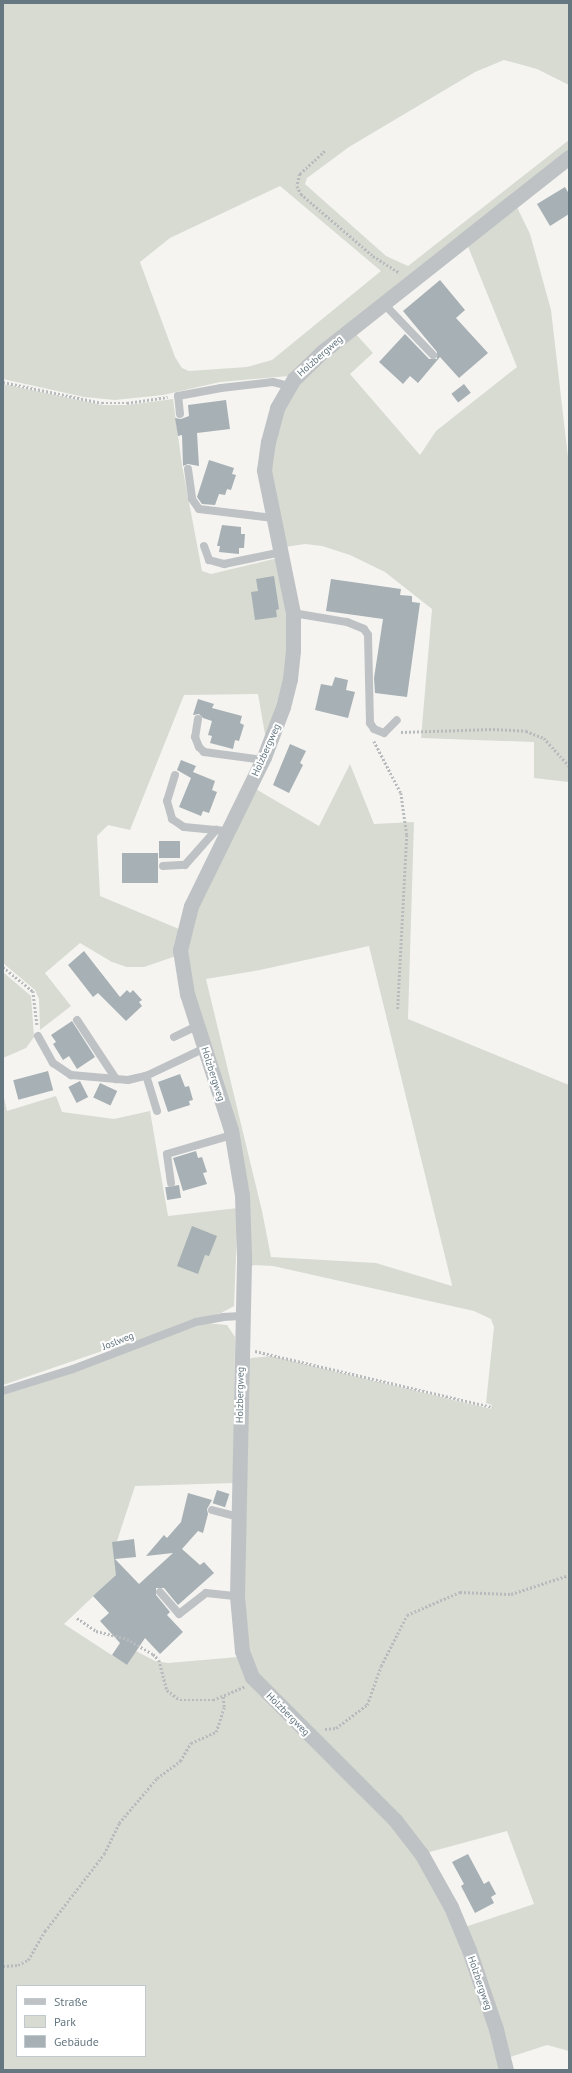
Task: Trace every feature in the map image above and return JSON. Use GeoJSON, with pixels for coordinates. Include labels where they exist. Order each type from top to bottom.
{"type":"FeatureCollection","features":[{"type":"Feature","properties":{"kind":"street","name":"Holzbergweg"},"geometry":{"type":"LineString","coordinates":[[506,2070],[496,2029],[469,1950],[436,1877],[413,1841],[395,1820],[252,1677],[242,1651],[237,1596],[241,1316],[244,1256],[242,1195],[232,1135],[183,980],[180,942],[191,906],[221,830],[263,760],[287,694],[293,651],[293,613],[282,552],[266,482],[265,455],[272,423],[290,386],[322,352],[569,157]]}},
{"type":"Feature","properties":{"kind":"lane"},"geometry":{"type":"LineString","coordinates":[[384,304],[433,355]]}},
{"type":"Feature","properties":{"kind":"lane"},"geometry":{"type":"LineString","coordinates":[[180,414],[178,396],[221,388],[273,382],[290,386]]}},
{"type":"Feature","properties":{"kind":"lane"},"geometry":{"type":"LineString","coordinates":[[188,469],[192,499],[199,509],[273,518]]}},
{"type":"Feature","properties":{"kind":"lane"},"geometry":{"type":"LineString","coordinates":[[204,546],[207,557],[217,564],[230,564],[282,552]]}},
{"type":"Feature","properties":{"kind":"lane"},"geometry":{"type":"LineString","coordinates":[[293,613],[347,622],[364,629],[368,635],[370,723],[374,729],[384,733],[397,720]]}},
{"type":"Feature","properties":{"kind":"lane"},"geometry":{"type":"LineString","coordinates":[[198,719],[195,738],[199,747],[204,752],[263,760]]}},
{"type":"Feature","properties":{"kind":"lane"},"geometry":{"type":"LineString","coordinates":[[175,775],[167,800],[172,819],[184,827],[221,830]]}},
{"type":"Feature","properties":{"kind":"lane"},"geometry":{"type":"LineString","coordinates":[[163,866],[184,865],[221,830]]}},
{"type":"Feature","properties":{"kind":"lane"},"geometry":{"type":"LineString","coordinates":[[77,1020],[116,1079]]}},
{"type":"Feature","properties":{"kind":"lane"},"geometry":{"type":"LineString","coordinates":[[174,1037],[197,1026]]}},
{"type":"Feature","properties":{"kind":"lane"},"geometry":{"type":"LineString","coordinates":[[38,1036],[47,1056],[64,1072],[80,1077],[116,1079],[146,1076],[205,1048]]}},
{"type":"Feature","properties":{"kind":"lane"},"geometry":{"type":"LineString","coordinates":[[146,1076],[157,1111]]}},
{"type":"Feature","properties":{"kind":"lane"},"geometry":{"type":"LineString","coordinates":[[171,1183],[167,1154],[232,1135]]}},
{"type":"Feature","properties":{"kind":"lane","name":"Joslweg"},"geometry":{"type":"LineString","coordinates":[[3,1391],[73,1369],[196,1322],[223,1317],[241,1316]]}},
{"type":"Feature","properties":{"kind":"lane"},"geometry":{"type":"LineString","coordinates":[[212,1510],[238,1518]]}},
{"type":"Feature","properties":{"kind":"lane"},"geometry":{"type":"LineString","coordinates":[[160,1592],[180,1614],[206,1593],[237,1596]]}},
{"type":"Feature","properties":{"kind":"path"},"geometry":{"type":"LineString","coordinates":[[325,151],[300,174],[297,186],[301,194],[374,256],[412,282]]}},
{"type":"Feature","properties":{"kind":"path"},"geometry":{"type":"LineString","coordinates":[[3,382],[102,403],[128,403],[178,396]]}},
{"type":"Feature","properties":{"kind":"path"},"geometry":{"type":"LineString","coordinates":[[370,723],[372,736],[400,793],[406,822],[398,1009]]}},
{"type":"Feature","properties":{"kind":"path"},"geometry":{"type":"LineString","coordinates":[[384,733],[493,729],[526,731],[544,738],[569,766]]}},
{"type":"Feature","properties":{"kind":"path"},"geometry":{"type":"LineString","coordinates":[[3,966],[33,992],[38,1036]]}},
{"type":"Feature","properties":{"kind":"path"},"geometry":{"type":"LineString","coordinates":[[241,1347],[492,1407]]}},
{"type":"Feature","properties":{"kind":"path"},"geometry":{"type":"LineString","coordinates":[[306,1732],[336,1728],[367,1705],[381,1666],[407,1615],[460,1592],[512,1594],[569,1575]]}},
{"type":"Feature","properties":{"kind":"path"},"geometry":{"type":"LineString","coordinates":[[77,1618],[96,1631],[127,1639],[154,1654],[160,1660],[167,1690],[180,1700],[200,1702],[223,1697],[241,1689],[252,1677]]}},
{"type":"Feature","properties":{"kind":"path"},"geometry":{"type":"LineString","coordinates":[[3,1966],[18,1966],[28,1960],[45,1931],[104,1854],[119,1823],[157,1778],[180,1761],[191,1743],[216,1732],[224,1706],[223,1697]]}},
{"type":"Feature","properties":{"kind":"green space"},"geometry":{"type":"Polygon","coordinates":[[[3,3],[569,3],[569,85],[537,69],[504,60],[475,72],[349,147],[307,178],[305,184],[386,256],[408,266],[569,140],[569,151],[289,376],[220,382],[163,395],[115,400],[84,397],[3,379],[3,3]],[[280,186],[170,238],[140,262],[175,357],[182,368],[189,371],[247,367],[272,360],[381,271],[280,186]]]}},
{"type":"Feature","properties":{"kind":"green space"},"geometry":{"type":"Polygon","coordinates":[[[516,205],[530,234],[551,310],[569,466],[569,782],[534,778],[534,742],[421,738],[432,609],[385,572],[350,555],[322,546],[305,544],[285,547],[270,481],[272,442],[293,388],[354,332],[373,353],[350,374],[420,455],[436,431],[517,367],[467,244],[516,205]]]}},
{"type":"Feature","properties":{"kind":"green space"},"geometry":{"type":"Polygon","coordinates":[[[3,384],[102,405],[128,405],[173,399],[182,465],[202,571],[211,574],[278,558],[285,592],[288,664],[266,740],[258,694],[184,695],[130,830],[108,825],[97,836],[100,896],[179,929],[176,956],[144,967],[127,967],[112,962],[80,943],[45,973],[71,1006],[40,1030],[39,999],[35,990],[3,963],[3,384]]]}},
{"type":"Feature","properties":{"kind":"green space"},"geometry":{"type":"Polygon","coordinates":[[[350,764],[374,824],[414,822],[408,1019],[569,1085],[569,2051],[547,2045],[507,2058],[465,1927],[534,1904],[507,1831],[426,1853],[267,1687],[251,1664],[244,1634],[247,1362],[251,1358],[271,1356],[491,1409],[492,1405],[486,1403],[494,1327],[491,1319],[474,1311],[273,1266],[254,1265],[248,1268],[247,1195],[185,966],[190,923],[254,788],[319,826],[350,764]],[[369,946],[260,970],[206,979],[262,1211],[271,1257],[376,1263],[452,1286],[369,946]]]}},
{"type":"Feature","properties":{"kind":"green space"},"geometry":{"type":"Polygon","coordinates":[[[3,972],[31,996],[34,1037],[26,1048],[3,1058],[3,972]]]}},
{"type":"Feature","properties":{"kind":"green space"},"geometry":{"type":"Polygon","coordinates":[[[3,1093],[7,1111],[56,1096],[62,1112],[114,1119],[150,1111],[168,1216],[238,1208],[234,1306],[221,1313],[194,1320],[112,1351],[111,1348],[3,1385],[3,1093]]]}},
{"type":"Feature","properties":{"kind":"green space"},"geometry":{"type":"Polygon","coordinates":[[[206,1323],[227,1325],[235,1337],[234,1483],[135,1486],[117,1541],[114,1559],[118,1573],[64,1624],[127,1665],[136,1651],[155,1661],[168,1663],[238,1657],[391,1825],[423,1868],[453,1926],[490,2031],[500,2070],[3,2070],[3,1395],[206,1323]]]}},
{"type":"Feature","properties":{"kind":"building"},"geometry":{"type":"Polygon","coordinates":[[[565,187],[569,194],[569,214],[550,226],[537,204],[565,187]]]}},
{"type":"Feature","properties":{"kind":"building"},"geometry":{"type":"Polygon","coordinates":[[[440,280],[465,310],[456,318],[488,353],[459,378],[440,357],[418,383],[410,376],[403,384],[379,362],[405,334],[429,359],[437,359],[437,352],[403,311],[440,280]]]}},
{"type":"Feature","properties":{"kind":"building"},"geometry":{"type":"Polygon","coordinates":[[[464,384],[471,393],[458,403],[451,394],[464,384]]]}},
{"type":"Feature","properties":{"kind":"building"},"geometry":{"type":"Polygon","coordinates":[[[226,400],[230,429],[197,433],[199,466],[188,464],[183,466],[182,435],[178,436],[175,418],[181,419],[189,416],[188,405],[226,400]]]}},
{"type":"Feature","properties":{"kind":"building"},"geometry":{"type":"Polygon","coordinates":[[[209,460],[234,468],[232,474],[236,475],[231,490],[227,489],[225,495],[219,494],[215,505],[202,504],[197,497],[209,460]]]}},
{"type":"Feature","properties":{"kind":"building"},"geometry":{"type":"Polygon","coordinates":[[[222,525],[241,527],[241,534],[245,534],[244,548],[239,548],[239,554],[219,552],[220,546],[217,546],[222,525]]]}},
{"type":"Feature","properties":{"kind":"building"},"geometry":{"type":"Polygon","coordinates":[[[274,576],[279,609],[276,610],[277,617],[255,620],[251,592],[258,591],[256,579],[274,576]]]}},
{"type":"Feature","properties":{"kind":"building"},"geometry":{"type":"Polygon","coordinates":[[[331,579],[401,589],[400,595],[412,596],[412,602],[420,603],[407,697],[375,693],[374,678],[383,619],[326,611],[331,579]]]}},
{"type":"Feature","properties":{"kind":"building"},"geometry":{"type":"Polygon","coordinates":[[[335,677],[348,680],[346,690],[355,692],[348,718],[315,710],[321,684],[332,686],[335,677]]]}},
{"type":"Feature","properties":{"kind":"building"},"geometry":{"type":"Polygon","coordinates":[[[198,699],[214,704],[212,708],[242,716],[240,723],[244,725],[239,741],[235,740],[233,749],[210,743],[212,736],[208,735],[212,721],[203,718],[199,714],[193,715],[198,699]]]}},
{"type":"Feature","properties":{"kind":"building"},"geometry":{"type":"Polygon","coordinates":[[[290,744],[306,751],[300,763],[303,765],[289,793],[273,785],[290,744]]]}},
{"type":"Feature","properties":{"kind":"building"},"geometry":{"type":"Polygon","coordinates":[[[181,760],[196,766],[193,772],[215,781],[212,790],[217,792],[209,813],[203,811],[201,816],[179,807],[191,778],[177,770],[181,760]]]}},
{"type":"Feature","properties":{"kind":"building"},"geometry":{"type":"Polygon","coordinates":[[[159,841],[180,841],[180,858],[159,858],[159,841]]]}},
{"type":"Feature","properties":{"kind":"building"},"geometry":{"type":"Polygon","coordinates":[[[122,853],[158,853],[158,883],[122,883],[122,853]]]}},
{"type":"Feature","properties":{"kind":"building"},"geometry":{"type":"Polygon","coordinates":[[[84,951],[120,997],[127,990],[130,993],[133,990],[142,1000],[139,1002],[142,1006],[126,1021],[98,993],[93,997],[68,965],[84,951]]]}},
{"type":"Feature","properties":{"kind":"building"},"geometry":{"type":"Polygon","coordinates":[[[72,1021],[95,1057],[77,1069],[69,1056],[63,1060],[53,1044],[56,1042],[51,1035],[72,1021]]]}},
{"type":"Feature","properties":{"kind":"building"},"geometry":{"type":"Polygon","coordinates":[[[48,1071],[53,1090],[18,1100],[13,1080],[48,1071]]]}},
{"type":"Feature","properties":{"kind":"building"},"geometry":{"type":"Polygon","coordinates":[[[180,1074],[185,1087],[189,1086],[193,1100],[189,1101],[190,1105],[168,1112],[158,1082],[180,1074]]]}},
{"type":"Feature","properties":{"kind":"building"},"geometry":{"type":"Polygon","coordinates":[[[80,1081],[88,1097],[77,1103],[68,1087],[80,1081]]]}},
{"type":"Feature","properties":{"kind":"building"},"geometry":{"type":"Polygon","coordinates":[[[100,1083],[117,1091],[110,1106],[93,1098],[100,1083]]]}},
{"type":"Feature","properties":{"kind":"building"},"geometry":{"type":"Polygon","coordinates":[[[196,1151],[198,1158],[202,1157],[207,1172],[203,1173],[207,1184],[183,1191],[173,1158],[196,1151]]]}},
{"type":"Feature","properties":{"kind":"building"},"geometry":{"type":"Polygon","coordinates":[[[179,1185],[181,1198],[167,1200],[165,1187],[179,1185]]]}},
{"type":"Feature","properties":{"kind":"building"},"geometry":{"type":"Polygon","coordinates":[[[192,1226],[217,1236],[209,1256],[205,1255],[198,1274],[177,1266],[192,1226]]]}},
{"type":"Feature","properties":{"kind":"building"},"geometry":{"type":"Polygon","coordinates":[[[217,1490],[229,1494],[225,1507],[213,1503],[217,1490]]]}},
{"type":"Feature","properties":{"kind":"building"},"geometry":{"type":"Polygon","coordinates":[[[188,1493],[212,1500],[207,1509],[208,1514],[203,1533],[198,1531],[182,1549],[200,1565],[204,1562],[214,1573],[178,1605],[164,1588],[156,1588],[156,1595],[170,1612],[167,1615],[183,1632],[160,1654],[145,1638],[127,1665],[112,1655],[120,1643],[100,1621],[109,1613],[93,1596],[116,1575],[112,1542],[134,1539],[136,1557],[115,1559],[139,1584],[173,1553],[146,1556],[164,1535],[167,1538],[181,1522],[188,1493]]]}},
{"type":"Feature","properties":{"kind":"building"},"geometry":{"type":"Polygon","coordinates":[[[468,1854],[484,1884],[489,1881],[496,1894],[491,1897],[494,1903],[475,1913],[461,1886],[464,1884],[452,1862],[468,1854]]]}}]}
